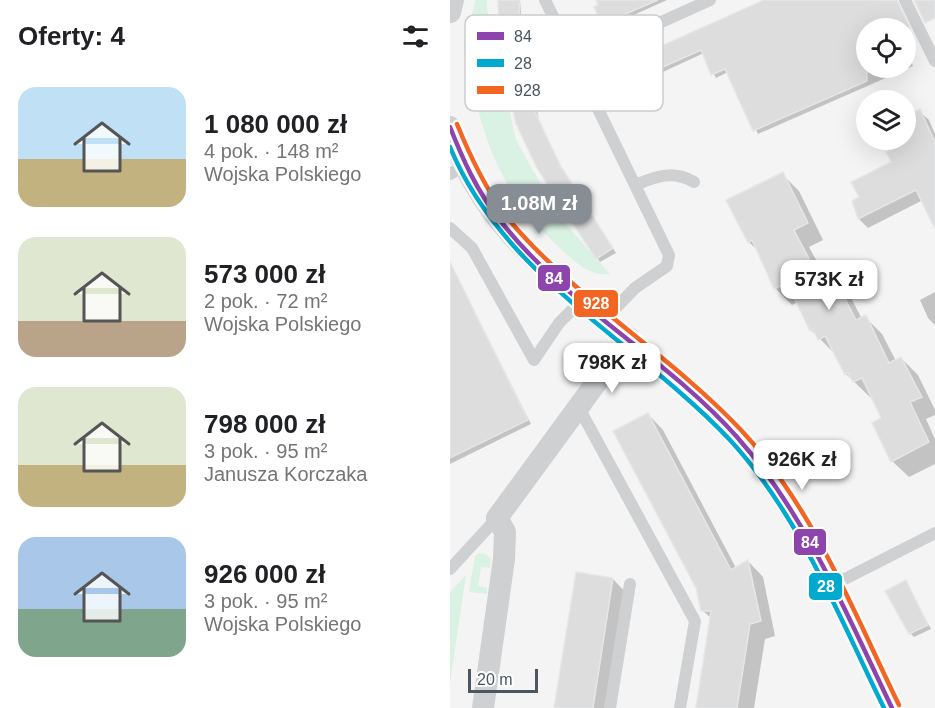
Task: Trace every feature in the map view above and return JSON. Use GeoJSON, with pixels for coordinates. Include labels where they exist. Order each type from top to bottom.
{"type":"FeatureCollection","features":[{"type":"Feature","properties":{"kind":"street"},"geometry":{"type":"LineString","coordinates":[[450,12],[453,0]]}},
{"type":"Feature","properties":{"kind":"street"},"geometry":{"type":"LineString","coordinates":[[450,127],[457,170],[514,240],[699,398],[737,437],[781,495],[831,586],[892,708]]}},
{"type":"Feature","properties":{"kind":"street"},"geometry":{"type":"LineString","coordinates":[[483,708],[504,559],[505,532],[497,518],[628,338]]}},
{"type":"Feature","properties":{"kind":"lane"},"geometry":{"type":"LineString","coordinates":[[545,0],[552,15]]}},
{"type":"Feature","properties":{"kind":"lane"},"geometry":{"type":"LineString","coordinates":[[663,21],[710,0]]}},
{"type":"Feature","properties":{"kind":"lane"},"geometry":{"type":"LineString","coordinates":[[905,0],[935,61]]}},
{"type":"Feature","properties":{"kind":"lane"},"geometry":{"type":"LineString","coordinates":[[599,111],[670,259],[667,266],[635,288],[605,319]]}},
{"type":"Feature","properties":{"kind":"lane"},"geometry":{"type":"LineString","coordinates":[[635,185],[661,175],[674,174],[694,182]]}},
{"type":"Feature","properties":{"kind":"lane"},"geometry":{"type":"LineString","coordinates":[[452,233],[472,248],[534,360],[558,323],[582,300]]}},
{"type":"Feature","properties":{"kind":"lane"},"geometry":{"type":"LineString","coordinates":[[578,406],[695,621],[680,708]]}},
{"type":"Feature","properties":{"kind":"lane"},"geometry":{"type":"LineString","coordinates":[[452,563],[497,518]]}},
{"type":"Feature","properties":{"kind":"lane"},"geometry":{"type":"LineString","coordinates":[[831,586],[935,533]]}},
{"type":"Feature","properties":{"kind":"lane"},"geometry":{"type":"LineString","coordinates":[[610,708],[630,584]]}},
{"type":"Feature","properties":{"kind":"green space"},"geometry":{"type":"Polygon","coordinates":[[[475,0],[487,0],[488,15],[472,15],[475,0]]]}},
{"type":"Feature","properties":{"kind":"green space"},"geometry":{"type":"Polygon","coordinates":[[[478,111],[510,111],[516,140],[558,215],[610,274],[596,273],[578,264],[544,233],[529,215],[504,179],[478,111]]]}},
{"type":"Feature","properties":{"kind":"green space"},"geometry":{"type":"Polygon","coordinates":[[[479,553],[486,554],[491,560],[490,568],[481,567],[478,586],[487,588],[487,594],[469,592],[475,556],[479,553]]]}},
{"type":"Feature","properties":{"kind":"green space"},"geometry":{"type":"Polygon","coordinates":[[[466,575],[450,683],[450,592],[466,575]]]}},
{"type":"Feature","properties":{"kind":"building"},"geometry":{"type":"Polygon","coordinates":[[[498,0],[519,0],[520,15],[499,15],[498,0]]]}},
{"type":"Feature","properties":{"kind":"building"},"geometry":{"type":"Polygon","coordinates":[[[596,0],[658,0],[623,15],[598,15],[594,7],[598,5],[596,0]]]}},
{"type":"Feature","properties":{"kind":"building"},"geometry":{"type":"Polygon","coordinates":[[[764,0],[897,0],[905,18],[856,18],[856,78],[867,78],[867,81],[753,131],[725,69],[711,75],[701,50],[663,67],[663,45],[764,0]]]}},
{"type":"Feature","properties":{"kind":"building"},"geometry":{"type":"Polygon","coordinates":[[[914,0],[935,0],[935,18],[925,23],[914,0]]]}},
{"type":"Feature","properties":{"kind":"building"},"geometry":{"type":"Polygon","coordinates":[[[920,109],[935,142],[935,229],[916,190],[858,219],[852,201],[859,197],[851,182],[891,162],[886,152],[916,150],[916,111],[920,109]]]}},
{"type":"Feature","properties":{"kind":"building"},"geometry":{"type":"Polygon","coordinates":[[[513,111],[535,111],[560,165],[613,248],[596,259],[537,168],[516,124],[513,111]]]}},
{"type":"Feature","properties":{"kind":"building"},"geometry":{"type":"Polygon","coordinates":[[[783,172],[808,223],[794,230],[819,278],[831,272],[856,320],[866,315],[889,363],[901,357],[922,397],[910,402],[929,442],[891,462],[872,423],[881,418],[862,378],[853,382],[848,373],[845,375],[825,336],[818,340],[813,329],[810,331],[787,283],[774,289],[752,240],[748,243],[726,200],[783,172]]]}},
{"type":"Feature","properties":{"kind":"building"},"geometry":{"type":"Polygon","coordinates":[[[450,262],[528,420],[450,458],[450,262]]]}},
{"type":"Feature","properties":{"kind":"building"},"geometry":{"type":"Polygon","coordinates":[[[648,413],[731,570],[748,560],[761,621],[750,624],[737,708],[696,708],[711,611],[701,611],[696,588],[613,431],[648,413]]]}},
{"type":"Feature","properties":{"kind":"building"},"geometry":{"type":"Polygon","coordinates":[[[576,572],[613,578],[593,708],[554,708],[576,572]]]}},
{"type":"Feature","properties":{"kind":"building"},"geometry":{"type":"Polygon","coordinates":[[[906,580],[928,625],[909,634],[885,591],[906,580]]]}},
{"type":"Feature","properties":{"kind":"transit line","name":"928"},"geometry":{"type":"LineString","coordinates":[[457,124],[489,191],[524,237],[585,294],[676,369],[720,409],[767,460],[790,492],[830,561],[899,705]]}},
{"type":"Feature","properties":{"kind":"transit line","name":"84"},"geometry":{"type":"LineString","coordinates":[[450,127],[477,186],[499,219],[525,250],[584,304],[709,408],[762,467],[784,499],[824,567],[892,708]]}},
{"type":"Feature","properties":{"kind":"transit line","name":"28"},"geometry":{"type":"LineString","coordinates":[[450,147],[474,193],[503,234],[575,306],[693,404],[730,440],[755,470],[798,534],[884,708]]}}]}
